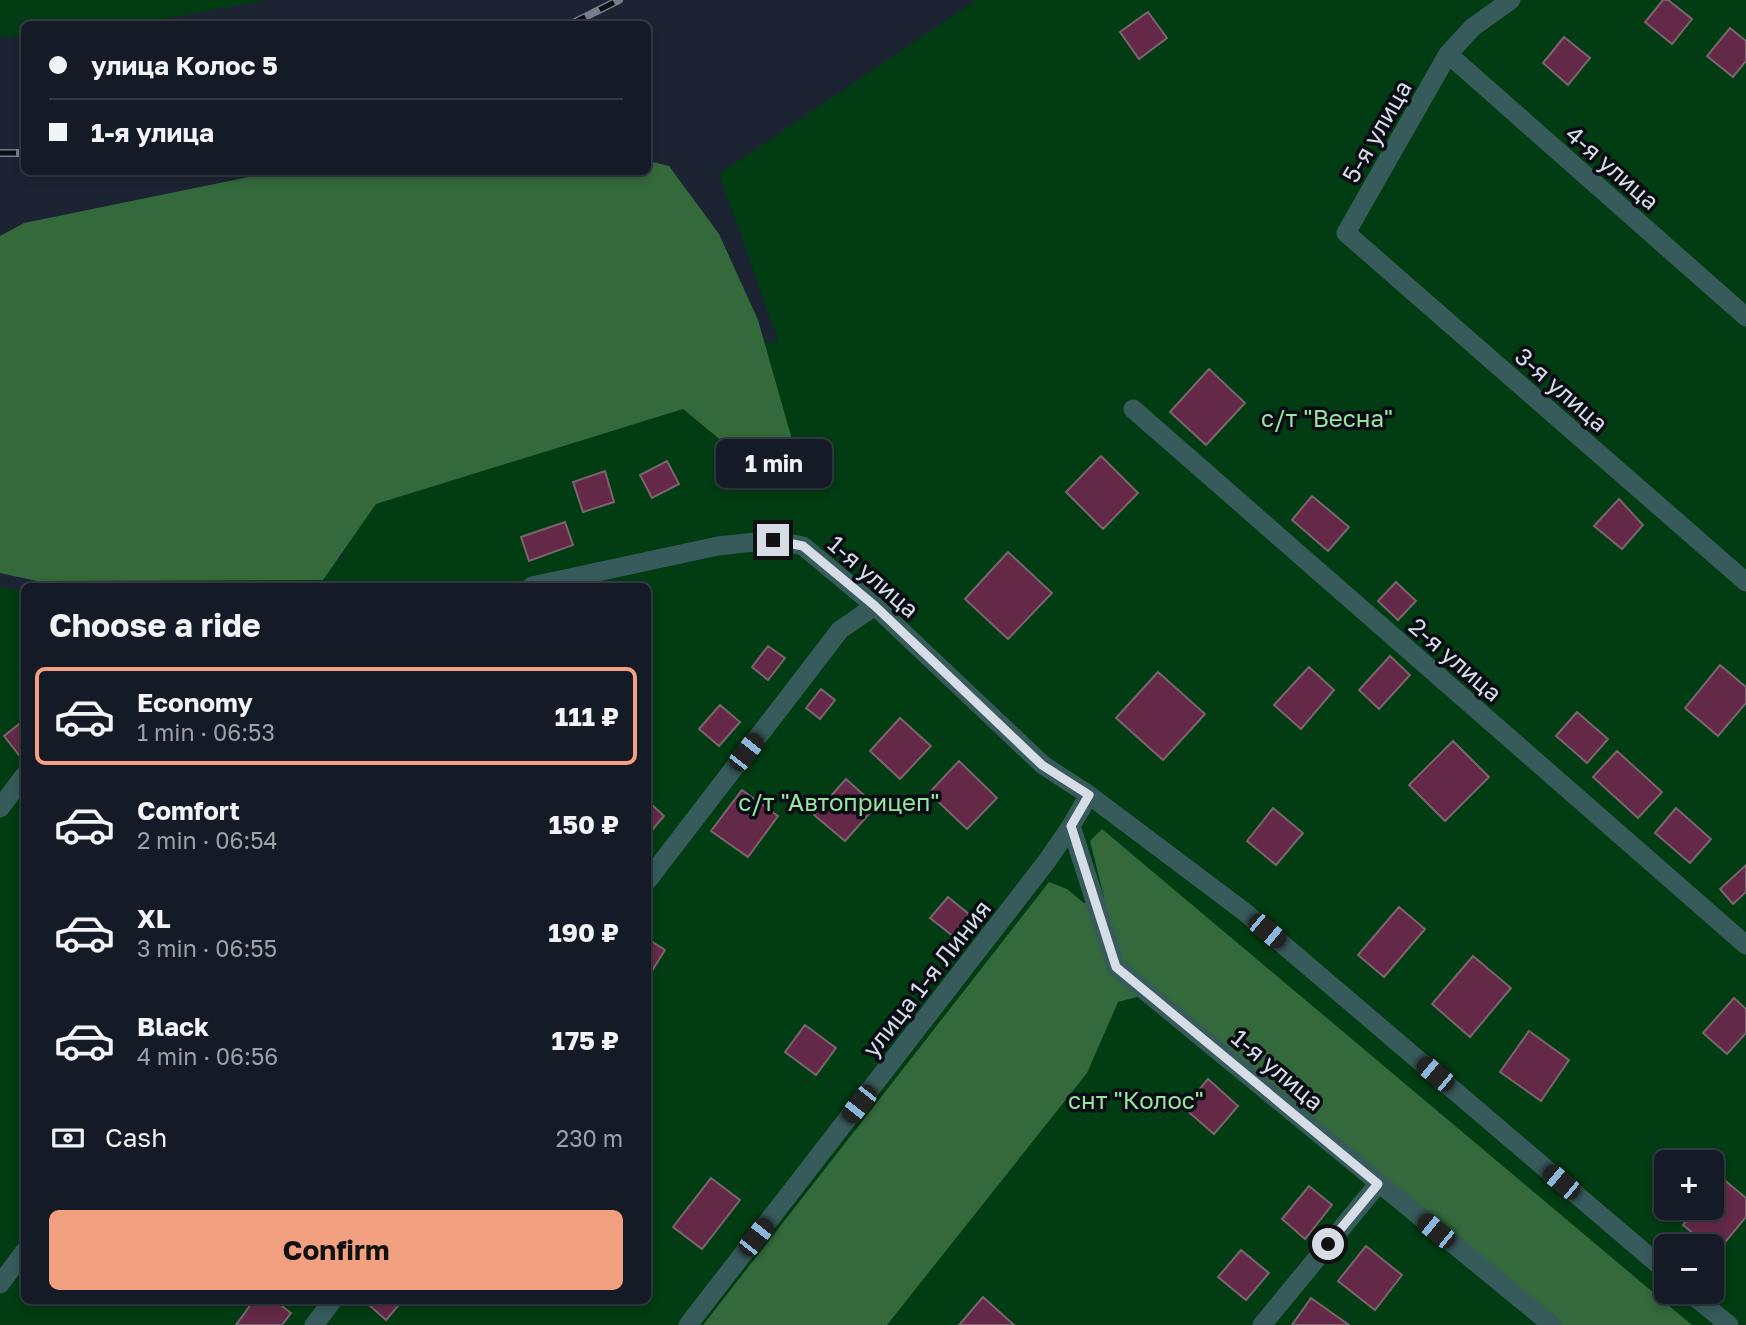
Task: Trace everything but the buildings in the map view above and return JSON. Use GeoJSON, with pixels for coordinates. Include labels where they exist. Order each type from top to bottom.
{"type":"FeatureCollection","features":[{"type":"Feature","properties":{"kind":"street","name":"5-я улица"},"geometry":{"type":"LineString","coordinates":[[1346,233],[1448,54],[1473,27],[1511,0]]}},
{"type":"Feature","properties":{"kind":"street","name":"4-я улица"},"geometry":{"type":"LineString","coordinates":[[1448,54],[1746,317]]}},
{"type":"Feature","properties":{"kind":"street","name":"3-я улица"},"geometry":{"type":"LineString","coordinates":[[1346,233],[1746,582]]}},
{"type":"Feature","properties":{"kind":"street","name":"2-я улица"},"geometry":{"type":"LineString","coordinates":[[1133,409],[1746,945]]}},
{"type":"Feature","properties":{"kind":"street","name":"1-я улица"},"geometry":{"type":"LineString","coordinates":[[546,583],[718,546],[773,540],[803,546],[875,606],[1042,765],[1089,795],[1246,913],[1654,1262]]}},
{"type":"Feature","properties":{"kind":"street"},"geometry":{"type":"LineString","coordinates":[[651,876],[840,630],[875,606]]}},
{"type":"Feature","properties":{"kind":"street"},"geometry":{"type":"LineString","coordinates":[[0,808],[21,780]]}},
{"type":"Feature","properties":{"kind":"street"},"geometry":{"type":"LineString","coordinates":[[1071,826],[1089,795]]}},
{"type":"Feature","properties":{"kind":"street","name":"1-я улица"},"geometry":{"type":"LineString","coordinates":[[1071,826],[1116,967],[1552,1325]]}},
{"type":"Feature","properties":{"kind":"street","name":"улица 1-я Линия"},"geometry":{"type":"LineString","coordinates":[[688,1325],[1048,861],[1071,826]]}},
{"type":"Feature","properties":{"kind":"street"},"geometry":{"type":"LineString","coordinates":[[1262,1325],[1378,1184]]}},
{"type":"Feature","properties":{"kind":"street"},"geometry":{"type":"LineString","coordinates":[[0,1284],[21,1256]]}},
{"type":"Feature","properties":{"kind":"street"},"geometry":{"type":"LineString","coordinates":[[314,1325],[330,1304]]}},
{"type":"Feature","properties":{"kind":"street"},"geometry":{"type":"LineString","coordinates":[[1704,1304],[1729,1325]]}},
{"type":"Feature","properties":{"kind":"green space"},"geometry":{"type":"Polygon","coordinates":[[[0,0],[267,0],[152,21],[21,21],[21,36],[0,37],[0,0]]]}},
{"type":"Feature","properties":{"kind":"green space"},"geometry":{"type":"Polygon","coordinates":[[[976,0],[1746,0],[1746,1325],[0,1325],[0,587],[21,590],[21,1304],[651,1304],[651,583],[134,583],[344,558],[331,469],[778,340],[719,174],[976,0]]]}},
{"type":"Feature","properties":{"kind":"green space"},"geometry":{"type":"Polygon","coordinates":[[[651,162],[669,166],[719,234],[758,320],[801,471],[762,474],[683,409],[376,504],[323,580],[37,581],[0,573],[0,236],[24,223],[258,175],[651,175],[651,162]]]}},
{"type":"Feature","properties":{"kind":"green space"},"geometry":{"type":"Polygon","coordinates":[[[1102,829],[1654,1293],[1654,1304],[1667,1304],[1692,1325],[1549,1325],[1155,992],[1118,1002],[1087,1073],[887,1325],[703,1325],[1049,882],[1067,889],[1084,903],[1104,897],[1090,841],[1102,829]]]}},
{"type":"Feature","properties":{"kind":"railway"},"geometry":{"type":"LineString","coordinates":[[577,21],[619,0]]}},
{"type":"Feature","properties":{"kind":"railway"},"geometry":{"type":"LineString","coordinates":[[0,153],[21,153]]}},
{"type":"Feature","properties":{"kind":"route"},"geometry":{"type":"LineString","coordinates":[[773,540],[803,546],[875,606],[1042,765],[1089,795],[1071,826],[1116,967],[1378,1184],[1328,1244]]}},
{"type":"Feature","properties":{"kind":"park label","name":"с/т \"Весна\""},"geometry":{"type":"Point","coordinates":[1327,417]}},
{"type":"Feature","properties":{"kind":"park label","name":"с/т \"Автоприцеп\""},"geometry":{"type":"Point","coordinates":[839,801]}},
{"type":"Feature","properties":{"kind":"park label","name":"снт \"Колос\""},"geometry":{"type":"Point","coordinates":[1136,1099]}}]}
